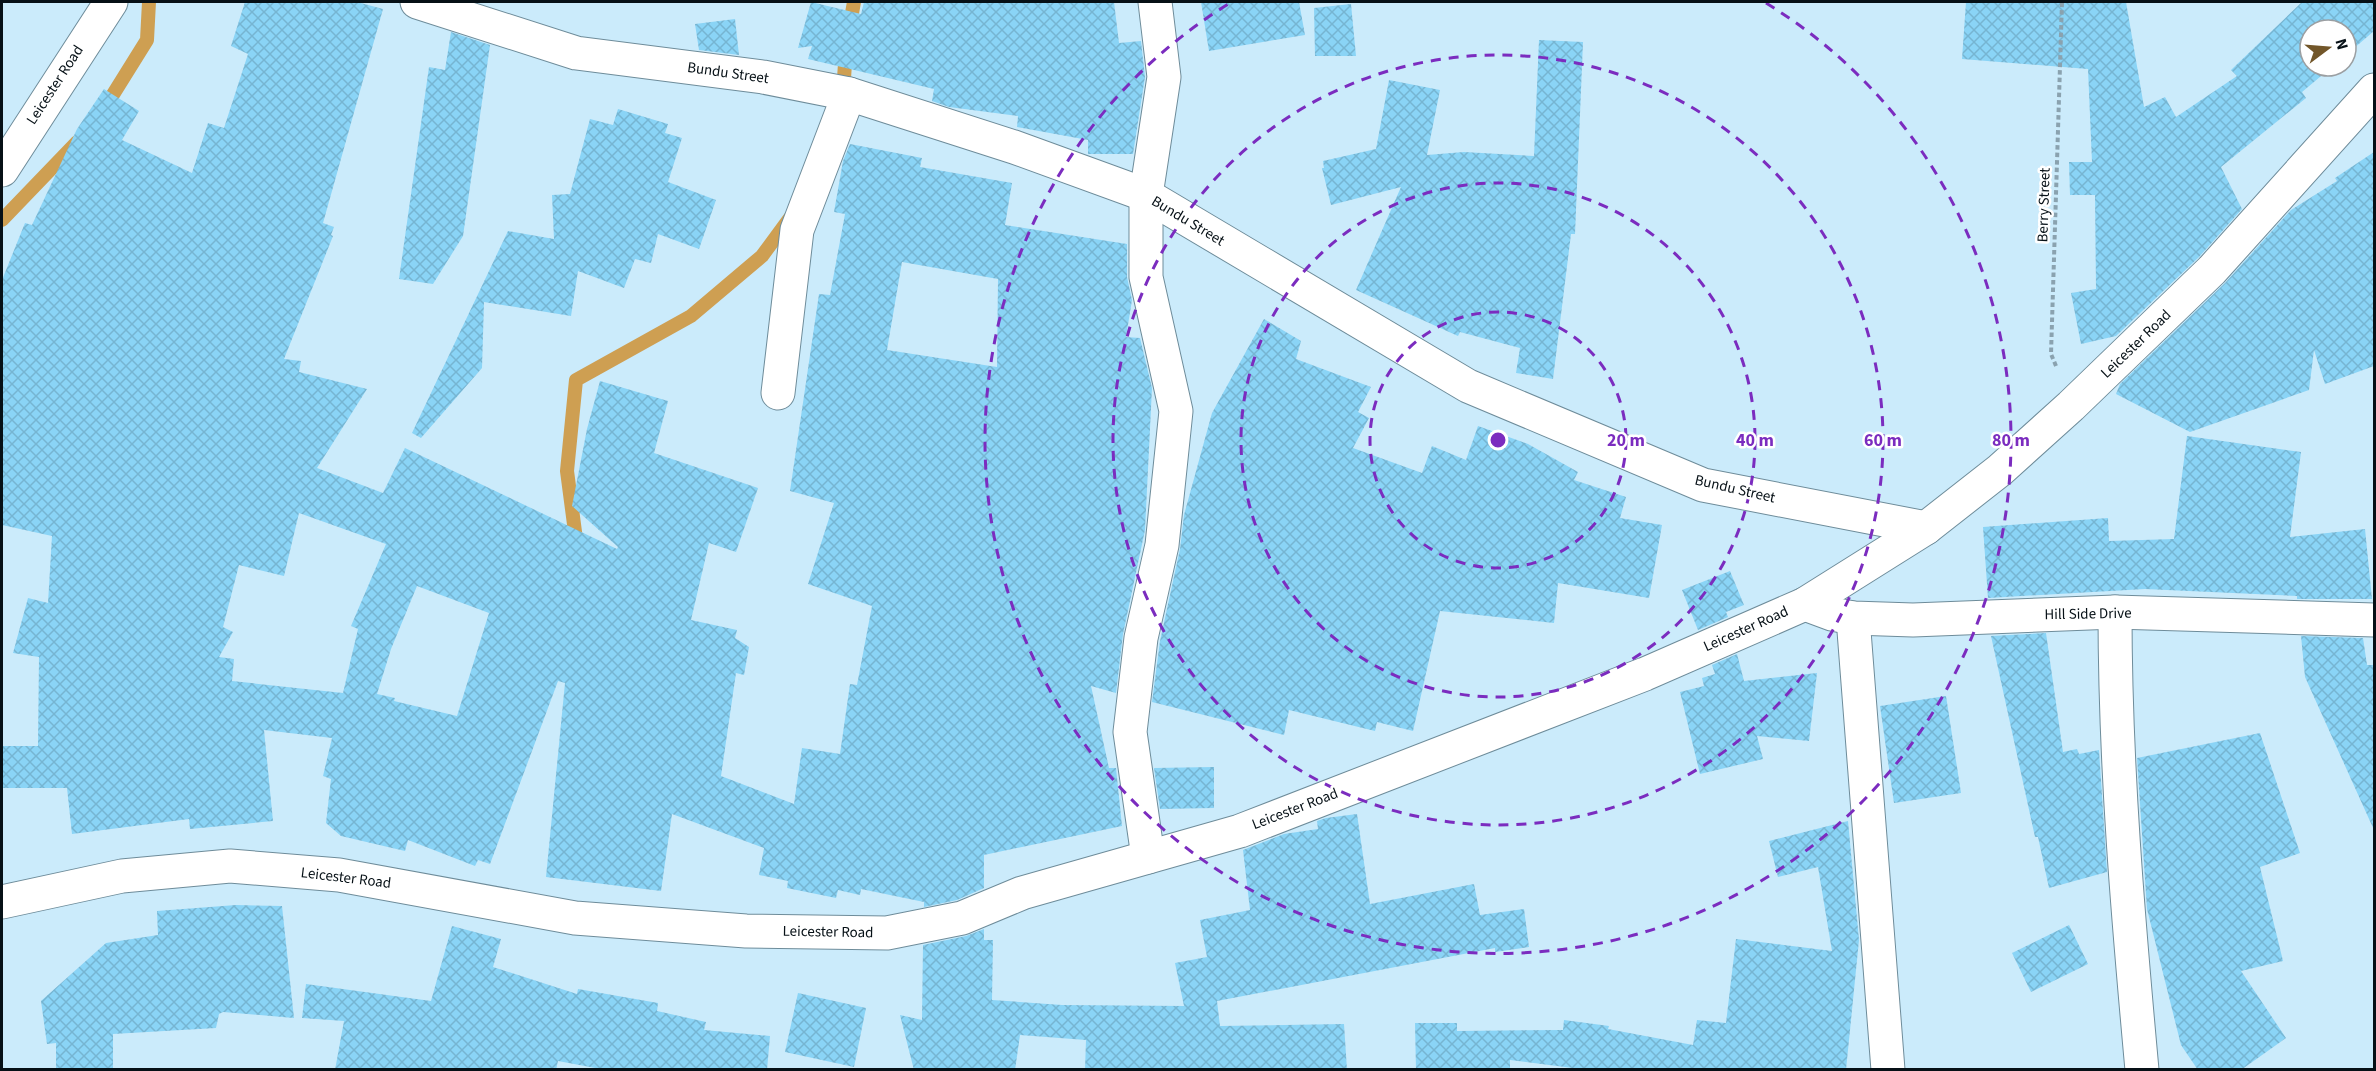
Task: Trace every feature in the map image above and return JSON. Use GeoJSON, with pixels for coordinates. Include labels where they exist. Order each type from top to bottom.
{"type":"FeatureCollection","features":[{"type":"Feature","properties":{"kind":"street","name":"Leicester Road"},"geometry":{"type":"LineString","coordinates":[[2,170],[111,2]]}},
{"type":"Feature","properties":{"kind":"street","name":"Bundu Street"},"geometry":{"type":"LineString","coordinates":[[417,2],[576,53],[763,77],[849,94],[1014,147],[1146,195],[1468,386],[1703,485],[1926,528]]}},
{"type":"Feature","properties":{"kind":"street"},"geometry":{"type":"LineString","coordinates":[[1148,857],[1130,732],[1141,638],[1162,545],[1176,411],[1146,277],[1146,195],[1164,77],[1155,2]]}},
{"type":"Feature","properties":{"kind":"street","name":"Leicester Road"},"geometry":{"type":"LineString","coordinates":[[2,902],[122,876],[230,866],[339,875],[574,918],[746,931],[887,933],[962,918],[1022,893],[1262,822],[1645,674],[1805,604],[1926,528],[2000,470],[2071,406],[2212,270],[2374,90]]}},
{"type":"Feature","properties":{"kind":"street"},"geometry":{"type":"LineString","coordinates":[[778,393],[796,230],[849,94]]}},
{"type":"Feature","properties":{"kind":"street","name":"Hill Side Drive"},"geometry":{"type":"LineString","coordinates":[[1805,604],[1832,614],[1853,618],[1913,620],[2115,612],[2374,620]]}},
{"type":"Feature","properties":{"kind":"street"},"geometry":{"type":"LineString","coordinates":[[2115,612],[2115,706],[2122,854],[2142,1070]]}},
{"type":"Feature","properties":{"kind":"street"},"geometry":{"type":"LineString","coordinates":[[1853,618],[1888,1070]]}},
{"type":"Feature","properties":{"kind":"path","name":"Berry Street"},"geometry":{"type":"LineString","coordinates":[[2062,2],[2051,354],[2071,406]]}},
{"type":"Feature","properties":{"kind":"building"},"geometry":{"type":"Polygon","coordinates":[[[245,2],[357,2],[383,9],[323,223],[334,227],[331,235],[333,236],[284,359],[301,361],[299,372],[367,389],[317,468],[383,493],[405,448],[617,549],[618,547],[572,506],[587,429],[600,381],[668,401],[654,453],[758,488],[736,552],[709,543],[691,620],[737,630],[735,638],[749,647],[744,675],[736,673],[721,776],[794,804],[802,748],[840,754],[850,684],[857,685],[872,606],[808,584],[834,503],[790,491],[819,294],[830,295],[845,214],[834,212],[843,161],[850,144],[922,158],[920,167],[1012,183],[1005,225],[1127,244],[1127,277],[1132,300],[1126,337],[1140,338],[1152,388],[1145,530],[1123,634],[1116,693],[1091,686],[1109,768],[1116,768],[1122,826],[984,855],[984,888],[957,900],[924,907],[924,902],[861,889],[860,895],[838,890],[836,898],[787,888],[788,881],[759,875],[764,848],[672,814],[661,891],[546,877],[565,683],[558,681],[490,864],[478,860],[475,866],[408,840],[405,851],[341,836],[326,823],[331,779],[323,776],[332,738],[264,730],[273,821],[190,829],[189,819],[72,834],[67,788],[2,788],[2,746],[38,746],[39,657],[13,653],[28,598],[48,603],[52,536],[2,525],[2,280],[25,223],[32,225],[77,129],[104,89],[139,111],[122,140],[192,173],[208,123],[224,128],[248,54],[231,46],[245,2]],[[902,262],[887,350],[997,367],[998,279],[902,262]],[[299,513],[284,576],[239,565],[223,627],[233,632],[219,657],[234,659],[232,681],[343,693],[358,629],[351,626],[386,544],[299,513]],[[417,586],[391,649],[377,694],[395,698],[394,701],[457,716],[489,613],[417,586]]]}},
{"type":"Feature","properties":{"kind":"building"},"geometry":{"type":"Polygon","coordinates":[[[811,2],[861,14],[864,2],[1114,2],[1119,43],[1141,41],[1145,77],[1133,154],[1088,154],[1088,140],[1017,127],[1018,116],[949,107],[932,101],[934,89],[808,59],[812,46],[798,48],[811,2]]]}},
{"type":"Feature","properties":{"kind":"building"},"geometry":{"type":"Polygon","coordinates":[[[1201,2],[1299,2],[1305,35],[1209,51],[1201,2]]]}},
{"type":"Feature","properties":{"kind":"building"},"geometry":{"type":"Polygon","coordinates":[[[1966,2],[2126,2],[2144,107],[2165,97],[2176,117],[2237,76],[2231,70],[2302,2],[2374,2],[2374,31],[2358,45],[2358,18],[2298,18],[2298,78],[2319,78],[2302,92],[2306,98],[2221,167],[2242,209],[2199,257],[2116,336],[2081,344],[2071,293],[2096,289],[2095,195],[2070,195],[2069,162],[2092,162],[2088,69],[1962,59],[1966,2]]]}},
{"type":"Feature","properties":{"kind":"building"},"geometry":{"type":"Polygon","coordinates":[[[1351,4],[1356,56],[1315,56],[1314,8],[1351,4]]]}},
{"type":"Feature","properties":{"kind":"building"},"geometry":{"type":"Polygon","coordinates":[[[735,19],[739,55],[699,50],[695,24],[735,19]]]}},
{"type":"Feature","properties":{"kind":"building"},"geometry":{"type":"Polygon","coordinates":[[[451,32],[490,45],[463,236],[433,284],[399,279],[429,67],[445,70],[451,32]]]}},
{"type":"Feature","properties":{"kind":"building"},"geometry":{"type":"Polygon","coordinates":[[[1539,40],[1583,42],[1575,234],[1571,234],[1553,379],[1516,373],[1520,348],[1460,332],[1458,336],[1356,290],[1401,187],[1331,205],[1322,168],[1324,168],[1323,161],[1376,149],[1389,80],[1440,90],[1427,155],[1464,152],[1534,156],[1539,40]]]}},
{"type":"Feature","properties":{"kind":"building"},"geometry":{"type":"Polygon","coordinates":[[[618,109],[668,124],[665,133],[682,138],[668,182],[716,200],[699,249],[658,234],[651,263],[635,259],[624,288],[578,271],[571,316],[484,302],[482,368],[421,438],[412,433],[508,231],[554,239],[552,195],[570,194],[590,119],[613,125],[618,109]]]}},
{"type":"Feature","properties":{"kind":"building"},"geometry":{"type":"Polygon","coordinates":[[[2374,152],[2374,366],[2325,384],[2314,350],[2309,390],[2190,432],[2116,394],[2120,384],[2225,283],[2291,210],[2337,181],[2335,178],[2374,152]]]}},
{"type":"Feature","properties":{"kind":"building"},"geometry":{"type":"Polygon","coordinates":[[[1264,319],[1301,341],[1296,359],[1371,387],[1358,412],[1369,418],[1353,448],[1422,473],[1432,446],[1466,460],[1478,426],[1528,444],[1578,472],[1574,480],[1626,497],[1620,518],[1662,525],[1649,598],[1558,583],[1554,623],[1440,611],[1413,731],[1377,722],[1375,731],[1289,710],[1284,735],[1152,702],[1160,641],[1180,549],[1184,515],[1212,413],[1264,319]]]}},
{"type":"Feature","properties":{"kind":"building"},"geometry":{"type":"Polygon","coordinates":[[[2187,436],[2301,452],[2290,537],[2365,529],[2372,599],[2297,599],[2297,596],[2145,589],[1988,598],[1983,527],[2108,518],[2109,541],[2174,539],[2187,436]]]}},
{"type":"Feature","properties":{"kind":"building"},"geometry":{"type":"Polygon","coordinates":[[[1730,571],[1744,605],[1726,612],[1728,617],[1698,630],[1682,590],[1730,571]]]}},
{"type":"Feature","properties":{"kind":"building"},"geometry":{"type":"Polygon","coordinates":[[[2046,633],[2063,752],[2077,749],[2079,754],[2099,750],[2107,872],[2049,888],[2038,837],[2035,837],[1991,636],[2046,633]]]}},
{"type":"Feature","properties":{"kind":"building"},"geometry":{"type":"Polygon","coordinates":[[[2301,636],[2363,638],[2367,665],[2374,665],[2374,830],[2305,677],[2301,636]]]}},
{"type":"Feature","properties":{"kind":"building"},"geometry":{"type":"Polygon","coordinates":[[[1737,654],[1744,681],[1817,673],[1809,741],[1757,736],[1763,759],[1700,774],[1680,692],[1704,686],[1702,678],[1715,674],[1712,665],[1737,654]]]}},
{"type":"Feature","properties":{"kind":"building"},"geometry":{"type":"Polygon","coordinates":[[[1946,696],[1961,793],[1894,803],[1880,706],[1946,696]]]}},
{"type":"Feature","properties":{"kind":"building"},"geometry":{"type":"Polygon","coordinates":[[[2260,733],[2300,853],[2260,867],[2283,961],[2241,971],[2286,1038],[2241,1070],[2198,1070],[2181,1045],[2147,909],[2137,758],[2260,733]]]}},
{"type":"Feature","properties":{"kind":"building"},"geometry":{"type":"Polygon","coordinates":[[[1214,767],[1214,808],[1160,809],[1154,768],[1214,767]]]}},
{"type":"Feature","properties":{"kind":"building"},"geometry":{"type":"Polygon","coordinates":[[[1357,814],[1370,904],[1474,884],[1480,915],[1524,909],[1529,947],[1495,952],[1495,948],[1217,1001],[1220,1026],[1344,1024],[1347,1070],[1085,1070],[1086,1040],[1020,1035],[1015,1070],[914,1070],[900,1015],[922,1020],[923,945],[966,936],[984,929],[984,940],[993,940],[992,1000],[1062,1005],[1184,1006],[1175,963],[1207,957],[1200,920],[1250,910],[1243,850],[1284,834],[1318,829],[1317,821],[1326,818],[1357,814]]]}},
{"type":"Feature","properties":{"kind":"building"},"geometry":{"type":"Polygon","coordinates":[[[1848,821],[1859,940],[1846,1070],[1588,1070],[1510,1060],[1510,1070],[1416,1070],[1415,1023],[1457,1023],[1457,1031],[1563,1030],[1564,1020],[1609,1026],[1608,1029],[1693,1045],[1697,1020],[1726,1023],[1736,939],[1832,951],[1818,867],[1778,877],[1769,841],[1848,821]]]}},
{"type":"Feature","properties":{"kind":"building"},"geometry":{"type":"Polygon","coordinates":[[[236,905],[282,906],[294,1018],[223,1012],[219,1014],[216,1028],[113,1034],[113,1070],[56,1070],[56,1043],[47,1044],[41,1001],[106,943],[158,935],[157,911],[236,905]]]}},
{"type":"Feature","properties":{"kind":"building"},"geometry":{"type":"Polygon","coordinates":[[[2069,925],[2088,964],[2031,992],[2012,953],[2069,925]]]}},
{"type":"Feature","properties":{"kind":"building"},"geometry":{"type":"Polygon","coordinates":[[[452,926],[501,939],[493,967],[577,994],[578,989],[658,1003],[657,1011],[706,1022],[704,1030],[770,1036],[767,1070],[606,1070],[558,1061],[556,1070],[335,1070],[344,1021],[302,1018],[306,984],[431,1001],[452,926]]]}},
{"type":"Feature","properties":{"kind":"building"},"geometry":{"type":"Polygon","coordinates":[[[798,993],[866,1008],[854,1067],[785,1052],[798,993]]]}},
{"type":"Feature","properties":{"kind":"waterway"},"geometry":{"type":"LineString","coordinates":[[104,109],[147,40],[149,2]]}},
{"type":"Feature","properties":{"kind":"waterway"},"geometry":{"type":"LineString","coordinates":[[849,30],[854,2]]}},
{"type":"Feature","properties":{"kind":"waterway"},"geometry":{"type":"LineString","coordinates":[[843,93],[846,49]]}},
{"type":"Feature","properties":{"kind":"waterway"},"geometry":{"type":"LineString","coordinates":[[2,220],[77,142]]}},
{"type":"Feature","properties":{"kind":"waterway"},"geometry":{"type":"LineString","coordinates":[[577,547],[567,471],[576,380],[691,316],[762,256],[790,218]]}}]}
